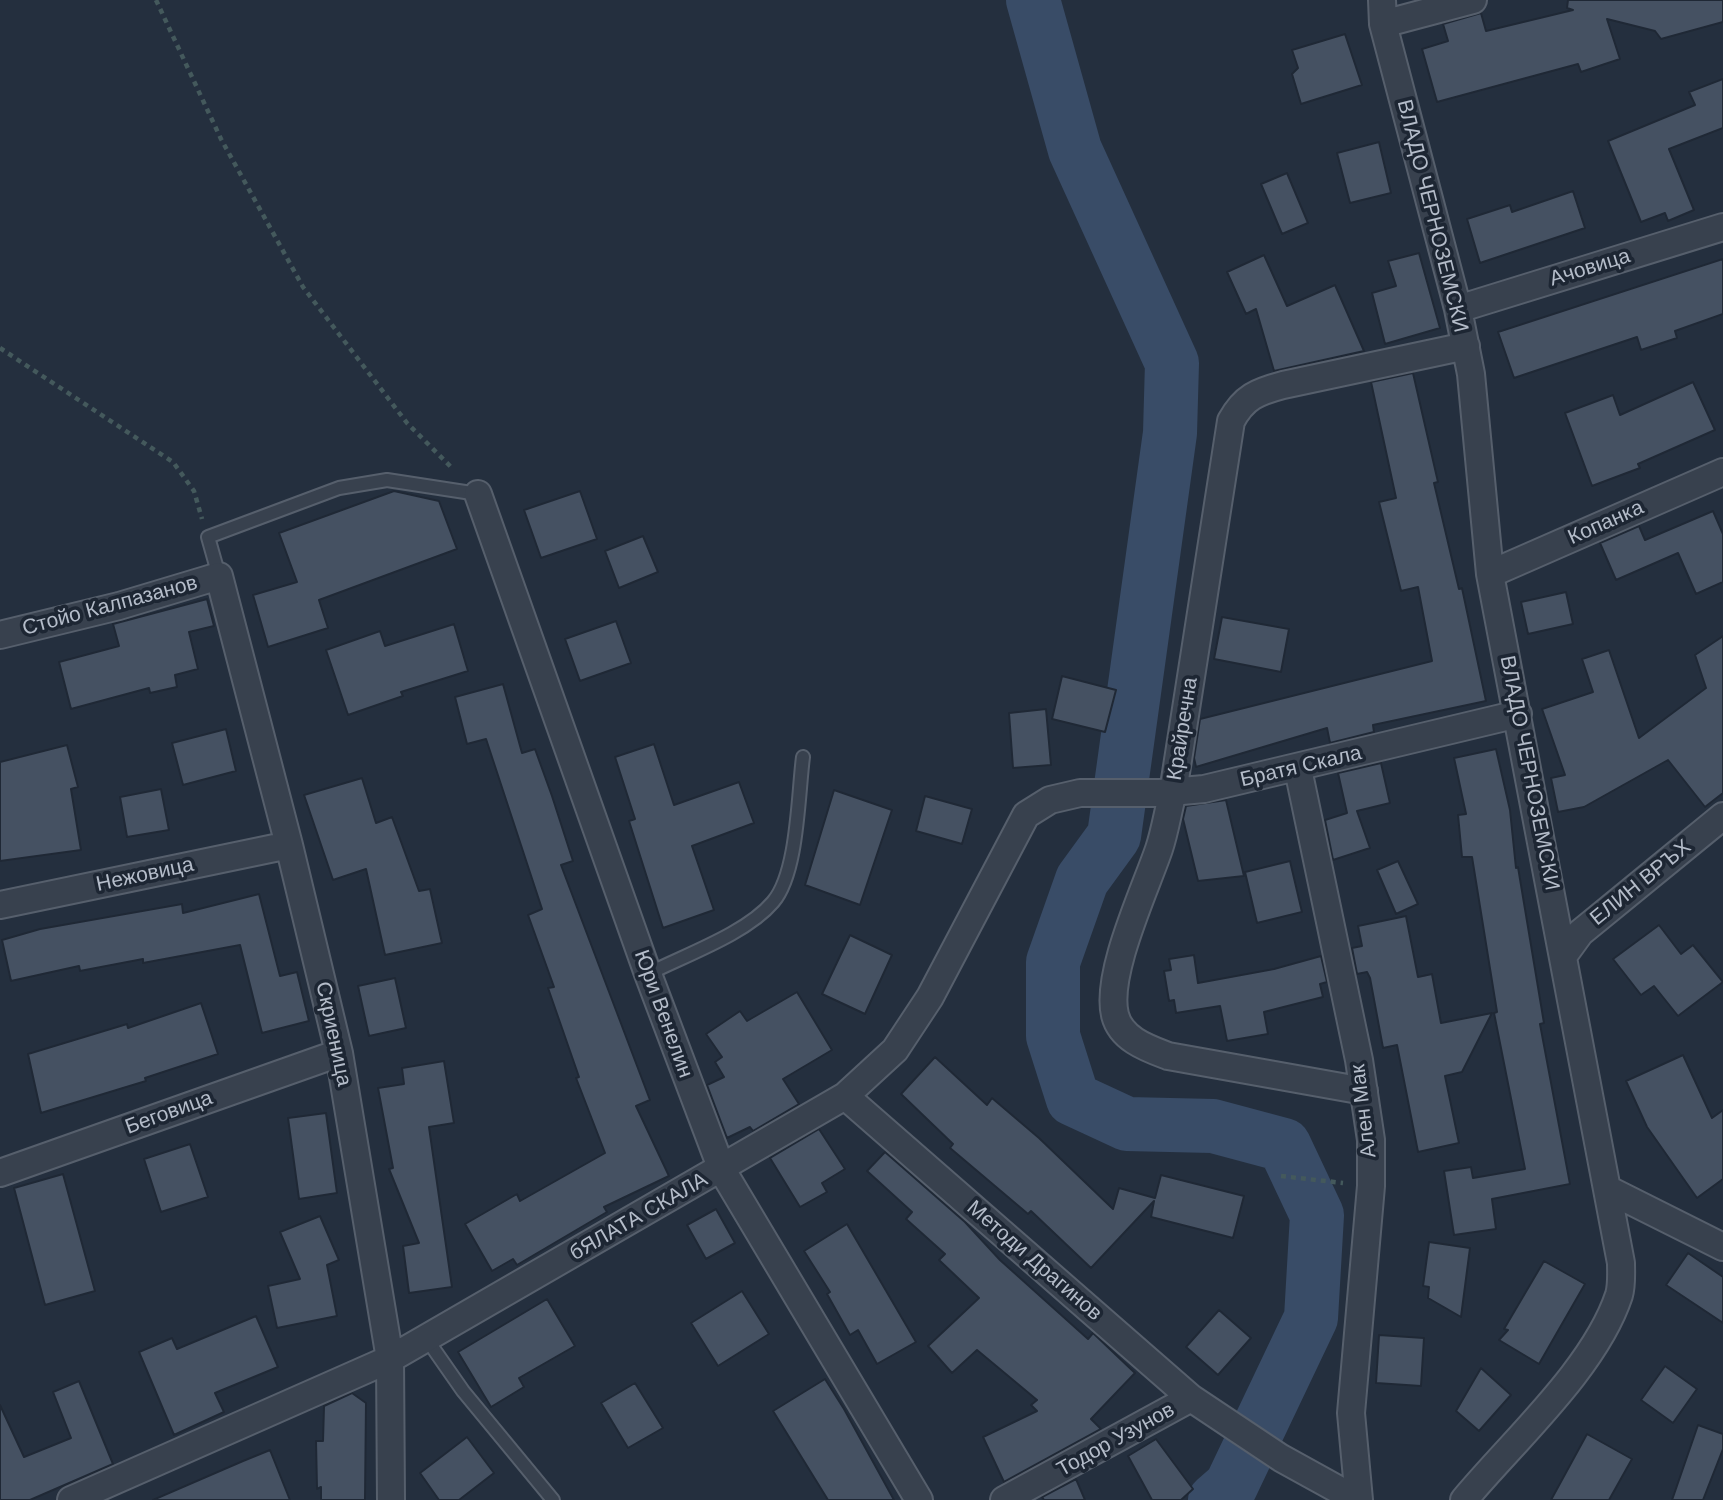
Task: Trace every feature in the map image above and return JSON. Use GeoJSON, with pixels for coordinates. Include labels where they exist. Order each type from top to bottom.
{"type":"FeatureCollection","features":[{"type":"Feature","properties":{"kind":"street"},"geometry":{"type":"LineString","coordinates":[[1382,12],[1473,0]]}},
{"type":"Feature","properties":{"kind":"street","name":"ВЛАДО ЧЕРНОЗЕМСКИ"},"geometry":{"type":"LineString","coordinates":[[1382,12],[1466,346],[1490,574],[1621,1263],[1620,1292],[1606,1324],[1583,1362],[1464,1500]]}},
{"type":"Feature","properties":{"kind":"street","name":"Ачовица"},"geometry":{"type":"LineString","coordinates":[[1458,309],[1723,227]]}},
{"type":"Feature","properties":{"kind":"street","name":"Крайречна"},"geometry":{"type":"LineString","coordinates":[[1364,1091],[1168,1056],[1142,1046],[1125,1033],[1115,1015],[1114,993],[1121,958],[1159,848],[1166,793],[1231,421],[1241,402],[1256,392],[1283,385],[1466,346]]}},
{"type":"Feature","properties":{"kind":"street","name":"Копанка"},"geometry":{"type":"LineString","coordinates":[[1490,574],[1723,472]]}},
{"type":"Feature","properties":{"kind":"street","name":"Юри Венелин"},"geometry":{"type":"LineString","coordinates":[[478,495],[648,974],[722,1170],[919,1500]]}},
{"type":"Feature","properties":{"kind":"street","name":"Стойо Калпазанов"},"geometry":{"type":"LineString","coordinates":[[0,635],[119,606],[219,576]]}},
{"type":"Feature","properties":{"kind":"street","name":"Скриеница"},"geometry":{"type":"LineString","coordinates":[[219,576],[289,845],[339,1053],[390,1359],[391,1500]]}},
{"type":"Feature","properties":{"kind":"street","name":"Братя Скала"},"geometry":{"type":"LineString","coordinates":[[1080,793],[1166,793],[1204,789],[1298,769],[1518,714]]}},
{"type":"Feature","properties":{"kind":"street","name":"Ален Мак"},"geometry":{"type":"LineString","coordinates":[[1298,769],[1364,1091],[1371,1140],[1371,1186],[1351,1413],[1358,1500]]}},
{"type":"Feature","properties":{"kind":"street","name":"бЯЛАТА СКАЛА"},"geometry":{"type":"LineString","coordinates":[[71,1500],[355,1378],[722,1170],[845,1096],[895,1050],[930,997],[1026,815],[1050,800],[1080,793]]}},
{"type":"Feature","properties":{"kind":"street","name":"ЕЛИН ВРЪХ"},"geometry":{"type":"LineString","coordinates":[[1564,956],[1580,933],[1723,816]]}},
{"type":"Feature","properties":{"kind":"street","name":"Нежовица"},"geometry":{"type":"LineString","coordinates":[[0,905],[289,845]]}},
{"type":"Feature","properties":{"kind":"street","name":"Беговица"},"geometry":{"type":"LineString","coordinates":[[0,1173],[339,1053]]}},
{"type":"Feature","properties":{"kind":"street","name":"Методи Драгинов"},"geometry":{"type":"LineString","coordinates":[[845,1096],[1191,1398],[1281,1458],[1358,1500]]}},
{"type":"Feature","properties":{"kind":"street"},"geometry":{"type":"LineString","coordinates":[[1609,1190],[1723,1247]]}},
{"type":"Feature","properties":{"kind":"street","name":"Тодор Узунов"},"geometry":{"type":"LineString","coordinates":[[1004,1500],[1191,1398]]}},
{"type":"Feature","properties":{"kind":"lane"},"geometry":{"type":"LineString","coordinates":[[219,576],[208,537],[339,488],[387,480],[478,495]]}},
{"type":"Feature","properties":{"kind":"lane"},"geometry":{"type":"LineString","coordinates":[[648,974],[748,924],[774,901],[789,867],[803,757]]}},
{"type":"Feature","properties":{"kind":"lane"},"geometry":{"type":"LineString","coordinates":[[426,1338],[463,1391],[553,1500]]}},
{"type":"Feature","properties":{"kind":"path"},"geometry":{"type":"LineString","coordinates":[[156,0],[221,139],[303,287],[407,423],[478,495]]}},
{"type":"Feature","properties":{"kind":"path"},"geometry":{"type":"LineString","coordinates":[[0,348],[173,462],[194,491],[208,537]]}},
{"type":"Feature","properties":{"kind":"path"},"geometry":{"type":"LineString","coordinates":[[1281,1176],[1355,1185]]}},
{"type":"Feature","properties":{"kind":"building"},"geometry":{"type":"Polygon","coordinates":[[[1568,0],[1723,0],[1723,22],[1661,39],[1655,31],[1607,19],[1620,59],[1581,72],[1578,64],[1437,102],[1422,49],[1448,41],[1443,24],[1481,13],[1486,31],[1573,10],[1567,8],[1568,0]]]}},
{"type":"Feature","properties":{"kind":"building"},"geometry":{"type":"Polygon","coordinates":[[[1345,34],[1362,85],[1301,104],[1292,74],[1298,68],[1292,50],[1345,34]]]}},
{"type":"Feature","properties":{"kind":"building"},"geometry":{"type":"Polygon","coordinates":[[[1723,79],[1723,128],[1669,149],[1694,210],[1668,221],[1665,213],[1641,222],[1608,141],[1695,105],[1689,92],[1723,79]]]}},
{"type":"Feature","properties":{"kind":"building"},"geometry":{"type":"Polygon","coordinates":[[[1379,142],[1391,193],[1350,203],[1337,153],[1379,142]]]}},
{"type":"Feature","properties":{"kind":"building"},"geometry":{"type":"Polygon","coordinates":[[[1287,173],[1308,223],[1282,234],[1261,184],[1287,173]]]}},
{"type":"Feature","properties":{"kind":"building"},"geometry":{"type":"Polygon","coordinates":[[[1573,191],[1585,228],[1480,263],[1467,219],[1510,205],[1512,212],[1573,191]]]}},
{"type":"Feature","properties":{"kind":"building"},"geometry":{"type":"Polygon","coordinates":[[[1419,253],[1440,328],[1385,344],[1372,293],[1396,286],[1388,261],[1419,253]]]}},
{"type":"Feature","properties":{"kind":"building"},"geometry":{"type":"Polygon","coordinates":[[[1264,255],[1287,306],[1335,285],[1364,351],[1274,371],[1256,309],[1246,314],[1227,272],[1264,255]]]}},
{"type":"Feature","properties":{"kind":"building"},"geometry":{"type":"Polygon","coordinates":[[[1723,259],[1723,314],[1675,331],[1677,338],[1641,350],[1637,337],[1514,378],[1498,332],[1723,259]]]}},
{"type":"Feature","properties":{"kind":"building"},"geometry":{"type":"Polygon","coordinates":[[[1413,373],[1438,482],[1434,483],[1459,589],[1462,588],[1486,701],[1373,725],[1374,732],[1330,743],[1327,728],[1196,767],[1194,758],[1200,719],[1432,661],[1418,587],[1401,591],[1379,502],[1396,498],[1371,382],[1413,373]]]}},
{"type":"Feature","properties":{"kind":"building"},"geometry":{"type":"Polygon","coordinates":[[[1693,382],[1715,430],[1638,464],[1640,468],[1592,486],[1565,413],[1613,395],[1620,415],[1693,382]]]}},
{"type":"Feature","properties":{"kind":"building"},"geometry":{"type":"Polygon","coordinates":[[[394,491],[439,501],[457,549],[319,600],[328,628],[268,647],[253,595],[297,582],[279,533],[394,491]]]}},
{"type":"Feature","properties":{"kind":"building"},"geometry":{"type":"Polygon","coordinates":[[[580,491],[597,539],[541,558],[524,510],[580,491]]]}},
{"type":"Feature","properties":{"kind":"building"},"geometry":{"type":"Polygon","coordinates":[[[1713,511],[1723,534],[1723,582],[1696,594],[1678,553],[1616,580],[1600,543],[1639,526],[1645,540],[1713,511]]]}},
{"type":"Feature","properties":{"kind":"building"},"geometry":{"type":"Polygon","coordinates":[[[643,536],[658,572],[619,588],[605,551],[643,536]]]}},
{"type":"Feature","properties":{"kind":"building"},"geometry":{"type":"Polygon","coordinates":[[[1566,592],[1573,624],[1528,634],[1521,602],[1566,592]]]}},
{"type":"Feature","properties":{"kind":"building"},"geometry":{"type":"Polygon","coordinates":[[[207,599],[214,626],[189,632],[198,669],[175,675],[177,687],[150,693],[149,688],[71,709],[59,662],[119,646],[113,624],[207,599]]]}},
{"type":"Feature","properties":{"kind":"building"},"geometry":{"type":"Polygon","coordinates":[[[1222,617],[1289,629],[1281,672],[1214,659],[1222,617]]]}},
{"type":"Feature","properties":{"kind":"building"},"geometry":{"type":"Polygon","coordinates":[[[616,621],[631,663],[580,681],[565,639],[616,621]]]}},
{"type":"Feature","properties":{"kind":"building"},"geometry":{"type":"Polygon","coordinates":[[[454,624],[468,671],[401,692],[403,696],[348,715],[326,650],[380,631],[385,646],[454,624]]]}},
{"type":"Feature","properties":{"kind":"building"},"geometry":{"type":"Polygon","coordinates":[[[1723,636],[1723,793],[1705,807],[1668,760],[1584,807],[1558,812],[1551,778],[1565,775],[1542,709],[1593,692],[1582,659],[1609,650],[1639,738],[1706,688],[1695,655],[1723,636]]]}},
{"type":"Feature","properties":{"kind":"building"},"geometry":{"type":"Polygon","coordinates":[[[1062,676],[1116,690],[1105,732],[1052,719],[1062,676]]]}},
{"type":"Feature","properties":{"kind":"building"},"geometry":{"type":"Polygon","coordinates":[[[503,684],[522,753],[535,749],[552,796],[573,861],[561,865],[650,1100],[636,1106],[669,1176],[604,1207],[607,1212],[517,1265],[513,1259],[492,1271],[465,1224],[517,1194],[520,1201],[605,1153],[576,1078],[579,1077],[548,988],[554,987],[528,915],[542,909],[486,739],[467,744],[455,697],[503,684]]]}},
{"type":"Feature","properties":{"kind":"building"},"geometry":{"type":"Polygon","coordinates":[[[1046,709],[1051,765],[1013,768],[1009,713],[1046,709]]]}},
{"type":"Feature","properties":{"kind":"building"},"geometry":{"type":"Polygon","coordinates":[[[226,729],[236,771],[183,785],[172,743],[226,729]]]}},
{"type":"Feature","properties":{"kind":"building"},"geometry":{"type":"Polygon","coordinates":[[[654,744],[674,805],[739,782],[754,823],[692,846],[714,910],[663,928],[629,821],[635,819],[615,757],[654,744]]]}},
{"type":"Feature","properties":{"kind":"building"},"geometry":{"type":"Polygon","coordinates":[[[67,745],[78,787],[71,789],[81,850],[0,861],[0,762],[67,745]]]}},
{"type":"Feature","properties":{"kind":"building"},"geometry":{"type":"Polygon","coordinates":[[[1496,749],[1510,810],[1516,868],[1518,867],[1544,1023],[1540,1024],[1570,1184],[1492,1199],[1496,1229],[1454,1235],[1444,1171],[1471,1167],[1473,1178],[1525,1169],[1494,1013],[1497,1012],[1472,857],[1462,857],[1458,815],[1466,814],[1454,758],[1496,749]]]}},
{"type":"Feature","properties":{"kind":"building"},"geometry":{"type":"Polygon","coordinates":[[[1381,763],[1390,803],[1357,811],[1370,848],[1333,860],[1325,820],[1347,813],[1338,773],[1381,763]]]}},
{"type":"Feature","properties":{"kind":"building"},"geometry":{"type":"Polygon","coordinates":[[[362,778],[376,823],[392,817],[419,891],[430,889],[442,943],[385,955],[366,869],[333,880],[304,795],[362,778]]]}},
{"type":"Feature","properties":{"kind":"building"},"geometry":{"type":"Polygon","coordinates":[[[161,789],[169,830],[127,837],[120,797],[161,789]]]}},
{"type":"Feature","properties":{"kind":"building"},"geometry":{"type":"Polygon","coordinates":[[[834,790],[892,810],[860,905],[805,885],[834,790]]]}},
{"type":"Feature","properties":{"kind":"building"},"geometry":{"type":"Polygon","coordinates":[[[925,796],[972,809],[962,844],[916,831],[925,796]]]}},
{"type":"Feature","properties":{"kind":"building"},"geometry":{"type":"Polygon","coordinates":[[[1226,800],[1244,876],[1198,881],[1183,819],[1186,806],[1226,800]]]}},
{"type":"Feature","properties":{"kind":"building"},"geometry":{"type":"Polygon","coordinates":[[[1290,861],[1302,912],[1257,923],[1245,872],[1290,861]]]}},
{"type":"Feature","properties":{"kind":"building"},"geometry":{"type":"Polygon","coordinates":[[[1398,861],[1418,904],[1396,914],[1377,870],[1398,861]]]}},
{"type":"Feature","properties":{"kind":"building"},"geometry":{"type":"Polygon","coordinates":[[[259,894],[280,976],[297,972],[309,1021],[262,1033],[240,945],[143,963],[143,959],[80,971],[79,966],[11,981],[2,940],[40,929],[182,904],[183,913],[259,894]]]}},
{"type":"Feature","properties":{"kind":"building"},"geometry":{"type":"Polygon","coordinates":[[[1406,916],[1418,977],[1432,974],[1441,1023],[1492,1013],[1462,1072],[1445,1076],[1459,1143],[1418,1152],[1397,1045],[1383,1048],[1370,978],[1367,972],[1357,974],[1352,948],[1362,946],[1358,926],[1406,916]]]}},
{"type":"Feature","properties":{"kind":"building"},"geometry":{"type":"Polygon","coordinates":[[[1659,925],[1681,954],[1693,945],[1723,982],[1678,1016],[1654,986],[1641,995],[1613,959],[1659,925]]]}},
{"type":"Feature","properties":{"kind":"building"},"geometry":{"type":"Polygon","coordinates":[[[850,935],[892,955],[865,1014],[822,994],[850,935]]]}},
{"type":"Feature","properties":{"kind":"building"},"geometry":{"type":"Polygon","coordinates":[[[1194,955],[1198,983],[1274,969],[1321,956],[1327,982],[1320,984],[1323,997],[1264,1012],[1268,1034],[1227,1041],[1220,1006],[1176,1013],[1174,1000],[1169,1001],[1164,971],[1171,970],[1169,959],[1194,955]]]}},
{"type":"Feature","properties":{"kind":"building"},"geometry":{"type":"Polygon","coordinates":[[[395,978],[406,1028],[369,1036],[358,986],[395,978]]]}},
{"type":"Feature","properties":{"kind":"building"},"geometry":{"type":"Polygon","coordinates":[[[797,992],[832,1050],[783,1079],[799,1104],[753,1131],[750,1127],[727,1138],[707,1085],[724,1077],[715,1062],[722,1057],[706,1034],[740,1011],[747,1021],[797,992]]]}},
{"type":"Feature","properties":{"kind":"building"},"geometry":{"type":"Polygon","coordinates":[[[201,1003],[218,1054],[145,1078],[146,1081],[41,1113],[28,1054],[127,1024],[128,1028],[201,1003]]]}},
{"type":"Feature","properties":{"kind":"building"},"geometry":{"type":"Polygon","coordinates":[[[1683,1055],[1712,1118],[1723,1110],[1723,1179],[1697,1198],[1647,1127],[1626,1081],[1683,1055]]]}},
{"type":"Feature","properties":{"kind":"building"},"geometry":{"type":"Polygon","coordinates":[[[935,1057],[987,1105],[992,1098],[1039,1138],[1113,1209],[1119,1188],[1155,1198],[1161,1175],[1244,1196],[1233,1238],[1151,1217],[1154,1201],[1091,1268],[1031,1211],[1028,1214],[950,1148],[953,1144],[901,1094],[935,1057]]]}},
{"type":"Feature","properties":{"kind":"building"},"geometry":{"type":"Polygon","coordinates":[[[444,1061],[454,1123],[429,1127],[452,1287],[409,1293],[403,1246],[419,1243],[389,1169],[393,1168],[378,1088],[404,1084],[402,1068],[444,1061]]]}},
{"type":"Feature","properties":{"kind":"building"},"geometry":{"type":"Polygon","coordinates":[[[326,1113],[337,1193],[299,1199],[288,1118],[326,1113]]]}},
{"type":"Feature","properties":{"kind":"building"},"geometry":{"type":"Polygon","coordinates":[[[819,1129],[845,1169],[822,1183],[827,1192],[800,1207],[770,1158],[819,1129]]]}},
{"type":"Feature","properties":{"kind":"building"},"geometry":{"type":"Polygon","coordinates":[[[190,1144],[208,1197],[161,1212],[144,1159],[190,1144]]]}},
{"type":"Feature","properties":{"kind":"building"},"geometry":{"type":"Polygon","coordinates":[[[885,1152],[965,1222],[1000,1260],[1088,1339],[1093,1333],[1135,1373],[1091,1419],[1101,1429],[1004,1482],[983,1437],[1037,1411],[1031,1405],[1037,1400],[977,1350],[952,1373],[928,1346],[979,1298],[939,1260],[945,1254],[906,1219],[912,1212],[867,1171],[885,1152]]]}},
{"type":"Feature","properties":{"kind":"building"},"geometry":{"type":"Polygon","coordinates":[[[63,1174],[95,1291],[45,1305],[14,1188],[63,1174]]]}},
{"type":"Feature","properties":{"kind":"building"},"geometry":{"type":"Polygon","coordinates":[[[716,1209],[735,1243],[706,1259],[687,1225],[716,1209]]]}},
{"type":"Feature","properties":{"kind":"building"},"geometry":{"type":"Polygon","coordinates":[[[320,1216],[339,1260],[327,1265],[337,1316],[277,1328],[268,1286],[300,1279],[280,1232],[320,1216]]]}},
{"type":"Feature","properties":{"kind":"building"},"geometry":{"type":"Polygon","coordinates":[[[847,1224],[916,1342],[877,1364],[858,1330],[850,1335],[827,1294],[830,1292],[804,1251],[847,1224]]]}},
{"type":"Feature","properties":{"kind":"building"},"geometry":{"type":"Polygon","coordinates":[[[1429,1242],[1470,1248],[1461,1317],[1428,1298],[1429,1287],[1423,1286],[1429,1242]]]}},
{"type":"Feature","properties":{"kind":"building"},"geometry":{"type":"Polygon","coordinates":[[[1688,1253],[1723,1277],[1723,1323],[1666,1285],[1688,1253]]]}},
{"type":"Feature","properties":{"kind":"building"},"geometry":{"type":"Polygon","coordinates":[[[1544,1261],[1585,1284],[1539,1364],[1499,1340],[1508,1330],[1504,1329],[1544,1261]]]}},
{"type":"Feature","properties":{"kind":"building"},"geometry":{"type":"Polygon","coordinates":[[[742,1291],[769,1334],[718,1366],[691,1323],[742,1291]]]}},
{"type":"Feature","properties":{"kind":"building"},"geometry":{"type":"Polygon","coordinates":[[[547,1299],[575,1346],[519,1378],[524,1387],[491,1407],[458,1352],[547,1299]]]}},
{"type":"Feature","properties":{"kind":"building"},"geometry":{"type":"Polygon","coordinates":[[[1219,1310],[1251,1338],[1218,1375],[1186,1347],[1219,1310]]]}},
{"type":"Feature","properties":{"kind":"building"},"geometry":{"type":"Polygon","coordinates":[[[256,1316],[278,1367],[215,1393],[224,1412],[174,1435],[139,1352],[172,1338],[177,1349],[256,1316]]]}},
{"type":"Feature","properties":{"kind":"building"},"geometry":{"type":"Polygon","coordinates":[[[1379,1335],[1424,1338],[1421,1386],[1376,1383],[1379,1335]]]}},
{"type":"Feature","properties":{"kind":"building"},"geometry":{"type":"Polygon","coordinates":[[[1665,1366],[1697,1389],[1673,1423],[1641,1400],[1665,1366]]]}},
{"type":"Feature","properties":{"kind":"building"},"geometry":{"type":"Polygon","coordinates":[[[1481,1368],[1511,1395],[1479,1431],[1456,1411],[1481,1368]]]}},
{"type":"Feature","properties":{"kind":"building"},"geometry":{"type":"Polygon","coordinates":[[[825,1379],[894,1500],[828,1500],[773,1411],[825,1379]]]}},
{"type":"Feature","properties":{"kind":"building"},"geometry":{"type":"Polygon","coordinates":[[[79,1381],[113,1464],[30,1500],[0,1500],[0,1405],[24,1457],[71,1438],[53,1392],[79,1381]]]}},
{"type":"Feature","properties":{"kind":"building"},"geometry":{"type":"Polygon","coordinates":[[[635,1383],[663,1428],[628,1448],[601,1403],[635,1383]]]}},
{"type":"Feature","properties":{"kind":"building"},"geometry":{"type":"Polygon","coordinates":[[[352,1393],[366,1403],[365,1500],[321,1500],[321,1487],[317,1489],[316,1441],[323,1441],[324,1406],[352,1393]]]}},
{"type":"Feature","properties":{"kind":"building"},"geometry":{"type":"Polygon","coordinates":[[[1698,1425],[1723,1434],[1723,1449],[1703,1500],[1672,1500],[1698,1425]]]}},
{"type":"Feature","properties":{"kind":"building"},"geometry":{"type":"Polygon","coordinates":[[[1587,1434],[1632,1459],[1609,1500],[1551,1500],[1587,1434]]]}},
{"type":"Feature","properties":{"kind":"building"},"geometry":{"type":"Polygon","coordinates":[[[467,1437],[494,1473],[459,1500],[439,1500],[420,1473],[467,1437]]]}},
{"type":"Feature","properties":{"kind":"building"},"geometry":{"type":"Polygon","coordinates":[[[1156,1439],[1193,1489],[1181,1500],[1152,1500],[1128,1456],[1156,1439]]]}},
{"type":"Feature","properties":{"kind":"building"},"geometry":{"type":"Polygon","coordinates":[[[270,1450],[290,1500],[153,1500],[243,1461],[270,1450]]]}},
{"type":"Feature","properties":{"kind":"building"},"geometry":{"type":"Polygon","coordinates":[[[1076,1479],[1085,1500],[1044,1500],[1042,1497],[1076,1479]]]}},
{"type":"Feature","properties":{"kind":"waterway"},"geometry":{"type":"LineString","coordinates":[[1033,0],[1075,150],[1172,363],[1170,433],[1114,836],[1082,880],[1053,962],[1053,1036],[1073,1099],[1127,1124],[1213,1126],[1284,1145],[1317,1215],[1311,1318],[1231,1486],[1215,1500]]}}]}
